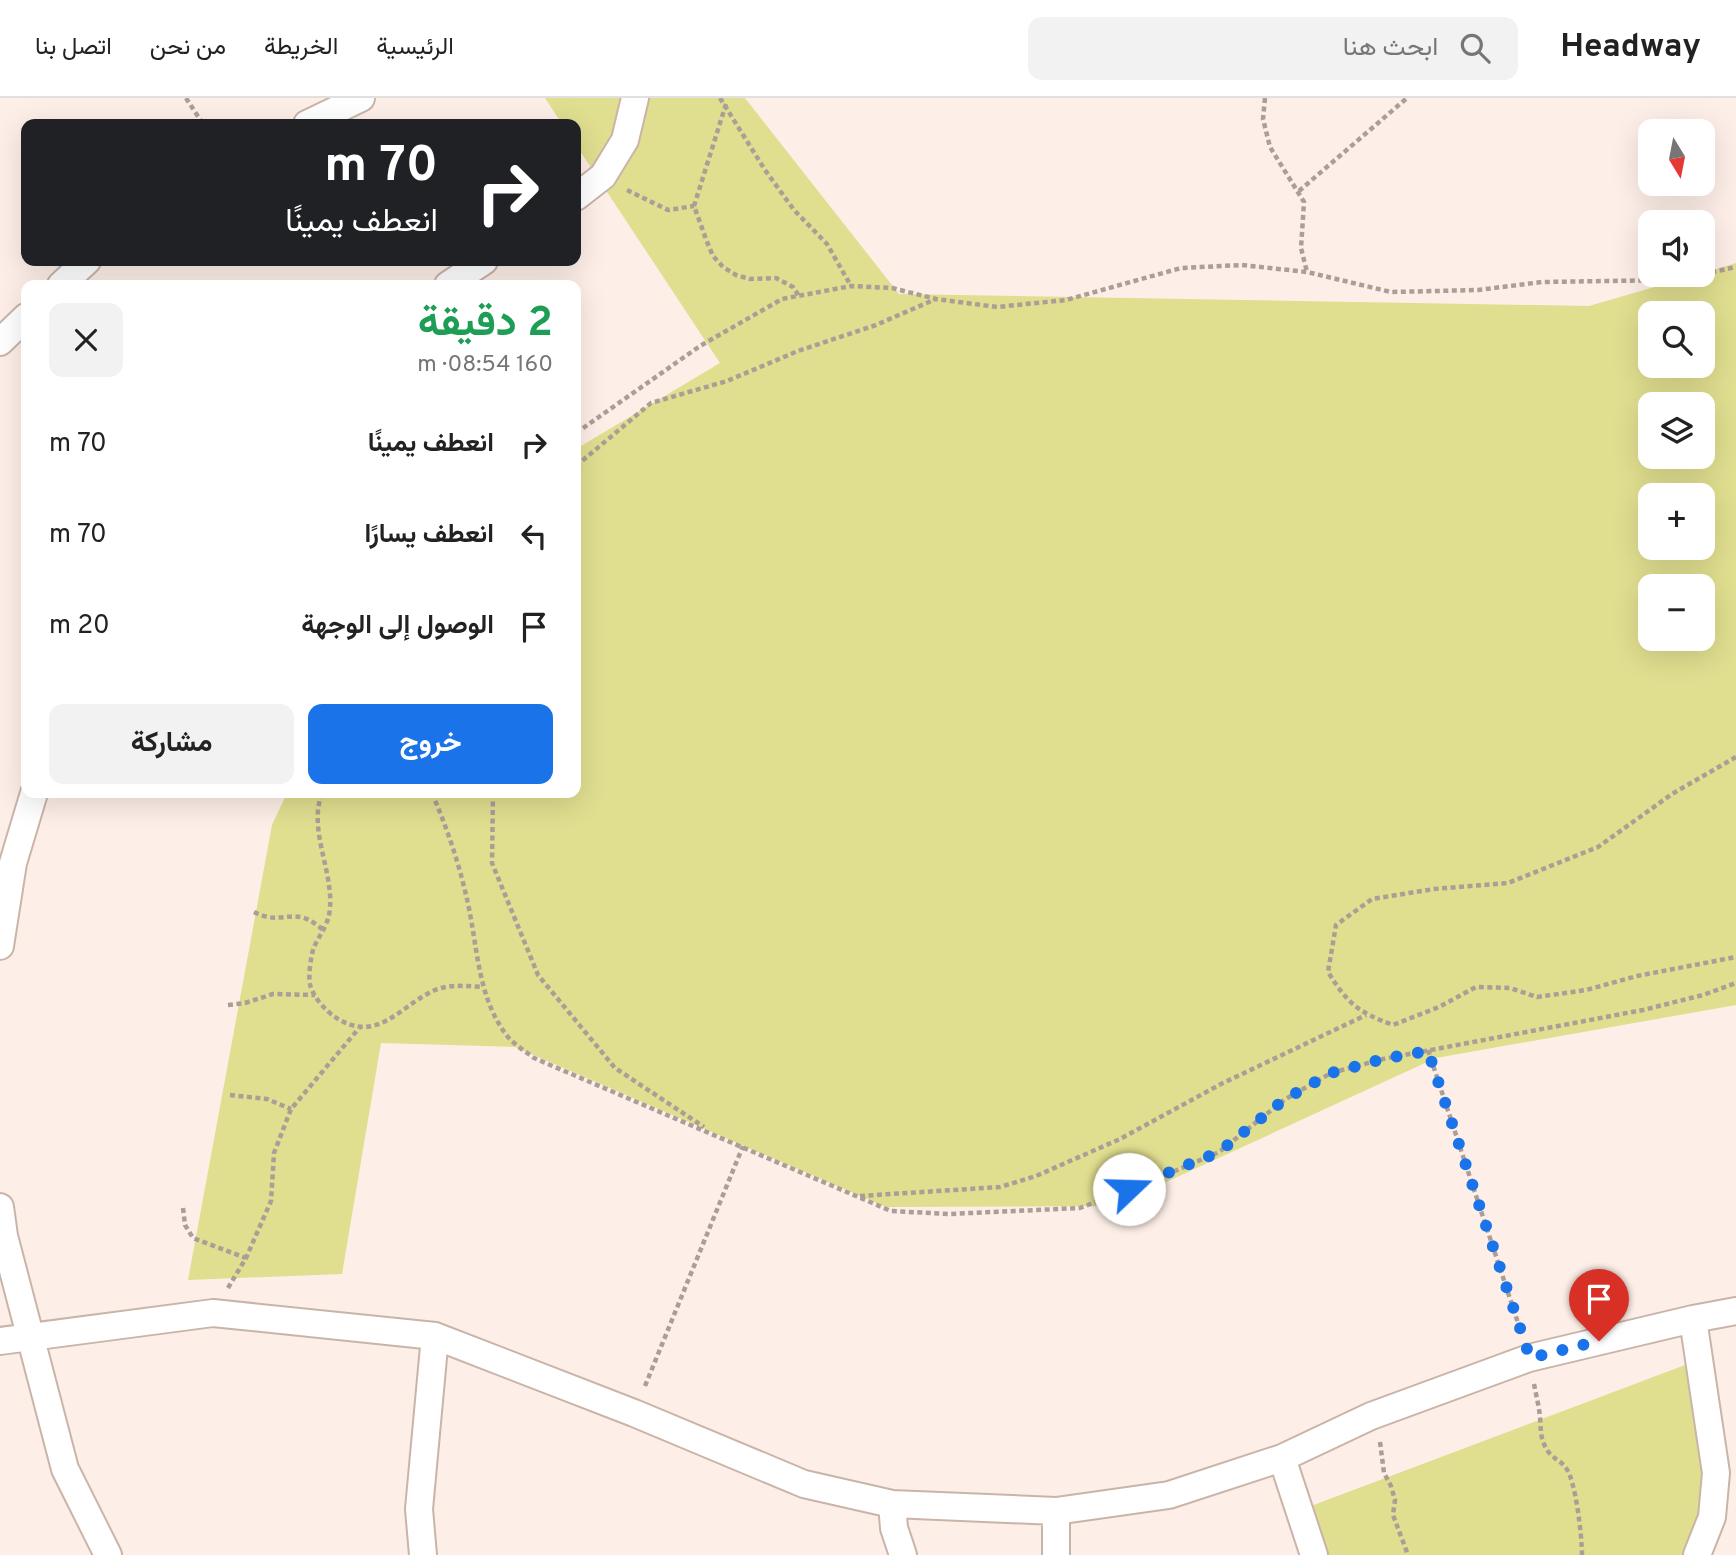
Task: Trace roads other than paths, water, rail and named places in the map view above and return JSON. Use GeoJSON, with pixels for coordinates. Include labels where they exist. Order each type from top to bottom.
{"type":"FeatureCollection","features":[{"type":"Feature","properties":{"kind":"street"},"geometry":{"type":"LineString","coordinates":[[317,119],[361,98]]}},
{"type":"Feature","properties":{"kind":"street"},"geometry":{"type":"LineString","coordinates":[[581,193],[603,176],[625,140],[635,98]]}},
{"type":"Feature","properties":{"kind":"street"},"geometry":{"type":"LineString","coordinates":[[67,280],[82,266]]}},
{"type":"Feature","properties":{"kind":"street"},"geometry":{"type":"LineString","coordinates":[[456,280],[476,266]]}},
{"type":"Feature","properties":{"kind":"street"},"geometry":{"type":"LineString","coordinates":[[0,342],[21,322]]}},
{"type":"Feature","properties":{"kind":"street"},"geometry":{"type":"LineString","coordinates":[[0,946],[12,863],[32,798]]}},
{"type":"Feature","properties":{"kind":"street"},"geometry":{"type":"LineString","coordinates":[[0,1207],[4,1236],[65,1469],[108,1555]]}},
{"type":"Feature","properties":{"kind":"street"},"geometry":{"type":"LineString","coordinates":[[0,1340],[213,1312],[435,1336],[634,1413],[804,1484],[892,1504],[1056,1511],[1169,1495],[1282,1458],[1371,1416],[1530,1358],[1736,1311]]}},
{"type":"Feature","properties":{"kind":"street"},"geometry":{"type":"LineString","coordinates":[[1693,1319],[1716,1473],[1712,1517],[1697,1555]]}},
{"type":"Feature","properties":{"kind":"street"},"geometry":{"type":"LineString","coordinates":[[423,1555],[419,1509],[435,1336]]}},
{"type":"Feature","properties":{"kind":"street"},"geometry":{"type":"LineString","coordinates":[[1282,1458],[1314,1555]]}},
{"type":"Feature","properties":{"kind":"street"},"geometry":{"type":"LineString","coordinates":[[892,1504],[894,1528],[903,1555]]}},
{"type":"Feature","properties":{"kind":"street"},"geometry":{"type":"LineString","coordinates":[[1056,1511],[1056,1555]]}}]}
